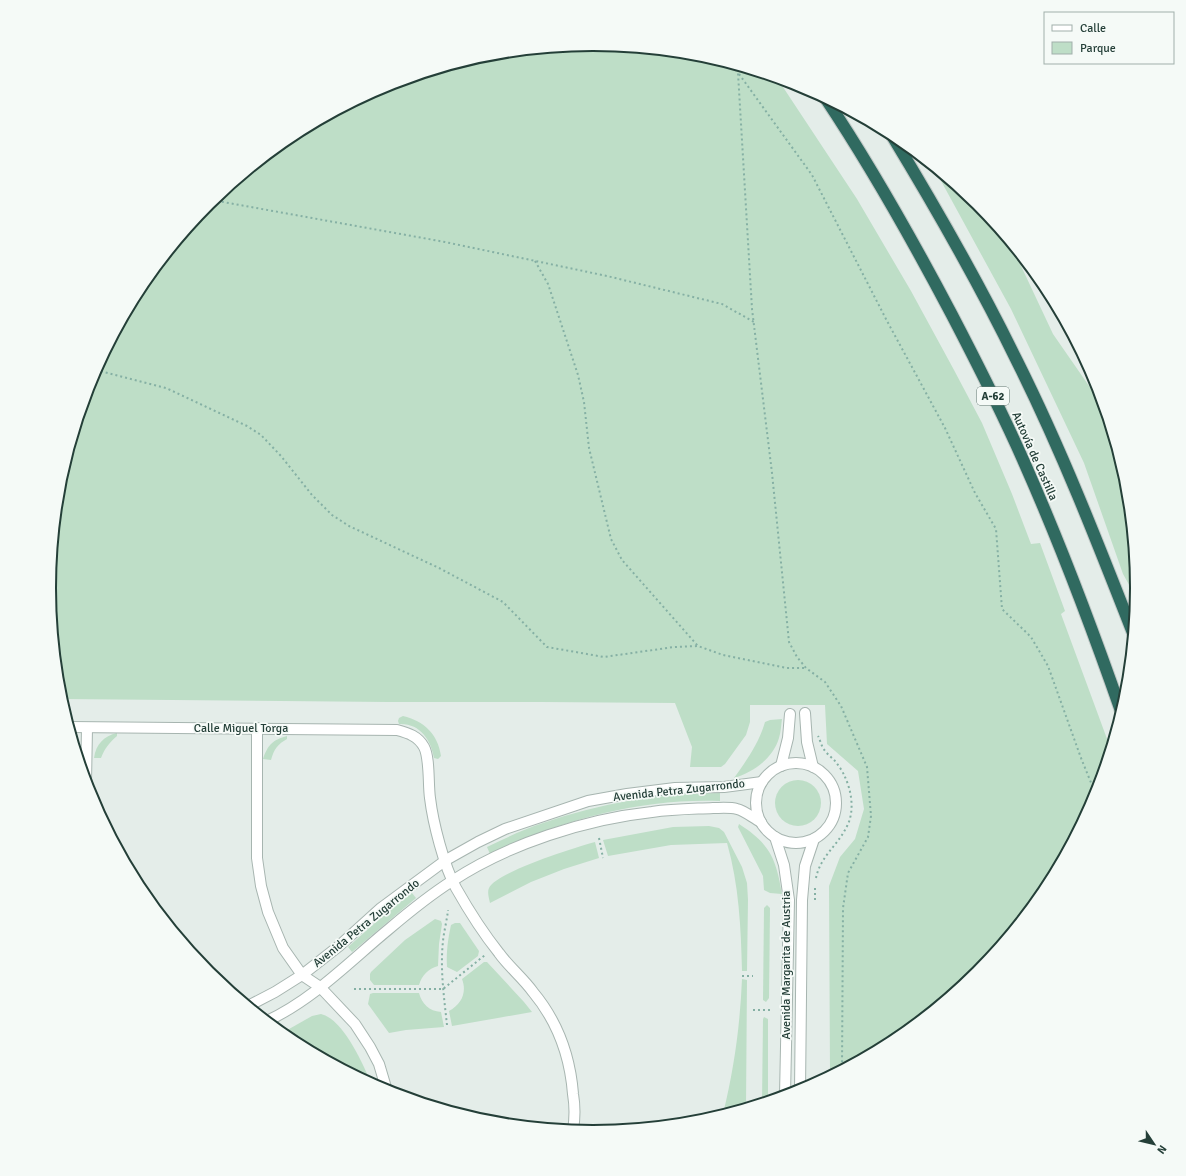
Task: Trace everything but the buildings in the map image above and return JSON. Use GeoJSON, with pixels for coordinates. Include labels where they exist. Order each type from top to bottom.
{"type":"FeatureCollection","features":[{"type":"Feature","properties":{"kind":"highway","name":"Autovía de Castilla"},"geometry":{"type":"LineString","coordinates":[[832,106],[846,128],[927,268],[983,375],[1024,462],[1065,561],[1118,702]]}},
{"type":"Feature","properties":{"kind":"highway","name":"Autovía de Castilla"},"geometry":{"type":"LineString","coordinates":[[899,147],[964,258],[1017,361],[1059,453],[1129,623]]}},
{"type":"Feature","properties":{"kind":"street"},"geometry":{"type":"LineString","coordinates":[[805,713],[807,742],[813,767]]}},
{"type":"Feature","properties":{"kind":"street"},"geometry":{"type":"LineString","coordinates":[[781,766],[788,738],[790,714]]}},
{"type":"Feature","properties":{"kind":"street","name":"Calle Miguel Torga"},"geometry":{"type":"LineString","coordinates":[[74,727],[397,730],[411,734],[420,741],[425,748],[430,798],[436,827],[446,860]]}},
{"type":"Feature","properties":{"kind":"street"},"geometry":{"type":"LineString","coordinates":[[86,767],[87,728]]}},
{"type":"Feature","properties":{"kind":"street"},"geometry":{"type":"LineString","coordinates":[[257,728],[256,851],[261,886],[268,912],[284,948],[302,975],[320,987],[354,1024],[370,1047],[379,1064],[385,1083]]}},
{"type":"Feature","properties":{"kind":"street"},"geometry":{"type":"LineString","coordinates":[[792,763],[813,767],[825,775],[833,788],[836,802],[833,817],[826,830],[814,838],[801,843],[787,842],[775,837],[769,833],[761,822],[756,802],[762,782],[770,772],[781,766],[792,763]]}},
{"type":"Feature","properties":{"kind":"street","name":"Avenida Petra Zugarrondo"},"geometry":{"type":"LineString","coordinates":[[253,1003],[302,975],[339,946],[381,908],[446,860],[505,829],[588,801],[647,791],[675,788],[724,787],[762,782]]}},
{"type":"Feature","properties":{"kind":"street","name":"Avenida Petra Zugarrondo"},"geometry":{"type":"LineString","coordinates":[[271,1018],[286,1010],[320,987],[353,961],[389,929],[452,881],[488,860],[514,848],[548,835],[594,822],[639,813],[675,809],[737,809],[761,822]]}},
{"type":"Feature","properties":{"kind":"street","name":"Avenida Margarita de Austria"},"geometry":{"type":"LineString","coordinates":[[775,837],[784,865],[788,900],[785,1089]]}},
{"type":"Feature","properties":{"kind":"street","name":"Avenida Margarita de Austria"},"geometry":{"type":"LineString","coordinates":[[800,1084],[802,900],[805,866],[814,838]]}},
{"type":"Feature","properties":{"kind":"street"},"geometry":{"type":"LineString","coordinates":[[446,860],[452,881],[468,910],[499,954],[533,991],[545,1008],[562,1041],[571,1072],[575,1106],[573,1124]]}},
{"type":"Feature","properties":{"kind":"path"},"geometry":{"type":"LineString","coordinates":[[736,70],[812,175],[887,321],[945,428],[975,493],[996,529],[1002,609],[1031,637],[1048,666],[1092,786]]}},
{"type":"Feature","properties":{"kind":"path"},"geometry":{"type":"LineString","coordinates":[[738,73],[754,322],[772,472],[789,642],[797,658],[806,668],[825,682],[841,706],[867,767],[871,816],[868,837],[848,872],[843,908],[842,1064]]}},
{"type":"Feature","properties":{"kind":"path"},"geometry":{"type":"LineString","coordinates":[[220,201],[445,242],[607,276],[722,304],[754,322]]}},
{"type":"Feature","properties":{"kind":"path"},"geometry":{"type":"LineString","coordinates":[[535,261],[548,284],[578,375],[584,402],[589,448],[611,539],[622,560],[698,646]]}},
{"type":"Feature","properties":{"kind":"path"},"geometry":{"type":"LineString","coordinates":[[102,371],[166,388],[247,426],[261,435],[312,495],[332,515],[349,526],[439,568],[503,602],[547,647],[604,657],[674,647],[698,646],[723,655],[787,668],[806,668]]}},
{"type":"Feature","properties":{"kind":"path"},"geometry":{"type":"LineString","coordinates":[[815,900],[815,882],[818,869],[825,856],[847,828],[852,807],[850,790],[845,777],[837,763],[823,749],[818,735]]}},
{"type":"Feature","properties":{"kind":"path"},"geometry":{"type":"LineString","coordinates":[[599,838],[604,858]]}},
{"type":"Feature","properties":{"kind":"path"},"geometry":{"type":"LineString","coordinates":[[447,1025],[442,989],[443,940],[448,910]]}},
{"type":"Feature","properties":{"kind":"path"},"geometry":{"type":"LineString","coordinates":[[354,989],[442,989],[485,955]]}},
{"type":"Feature","properties":{"kind":"path"},"geometry":{"type":"LineString","coordinates":[[742,976],[754,976]]}},
{"type":"Feature","properties":{"kind":"path"},"geometry":{"type":"LineString","coordinates":[[753,1010],[772,1010]]}},
{"type":"Feature","properties":{"kind":"green space"},"geometry":{"type":"Polygon","coordinates":[[[593,51],[628,52],[698,61],[732,69],[782,85],[857,199],[911,291],[954,370],[982,423],[1031,544],[1040,543],[1065,611],[1061,614],[1108,741],[1089,794],[1075,826],[1058,857],[1019,915],[973,968],[920,1014],[861,1053],[830,1070],[829,886],[840,857],[855,839],[864,809],[858,771],[827,744],[825,705],[750,705],[750,722],[746,735],[725,764],[721,767],[690,767],[692,747],[675,703],[67,699],[57,623],[56,588],[57,553],[66,483],[84,415],[111,350],[128,319],[167,261],[189,234],[213,208],[239,184],[266,162],[325,123],[355,106],[420,79],[488,61],[558,52],[593,51]]]}},
{"type":"Feature","properties":{"kind":"green space"},"geometry":{"type":"Polygon","coordinates":[[[939,178],[973,208],[1018,260],[1053,334],[1093,391],[1102,415],[1120,483],[1129,553],[1130,586],[1123,574],[1084,463],[1011,309],[939,178]]]}},
{"type":"Feature","properties":{"kind":"green space"},"geometry":{"type":"Polygon","coordinates":[[[403,716],[417,721],[429,730],[437,741],[441,756],[438,759],[434,758],[427,739],[419,730],[413,726],[399,724],[399,718],[403,716]]]}},
{"type":"Feature","properties":{"kind":"green space"},"geometry":{"type":"Polygon","coordinates":[[[782,719],[779,738],[772,752],[755,768],[734,778],[756,744],[765,722],[782,719]]]}},
{"type":"Feature","properties":{"kind":"green space"},"geometry":{"type":"Polygon","coordinates":[[[117,733],[117,736],[104,751],[101,758],[94,758],[101,741],[112,734],[117,733]]]}},
{"type":"Feature","properties":{"kind":"green space"},"geometry":{"type":"Polygon","coordinates":[[[287,736],[287,739],[275,750],[271,760],[263,759],[272,743],[287,736]]]}},
{"type":"Feature","properties":{"kind":"green space"},"geometry":{"type":"Polygon","coordinates":[[[793,780],[803,780],[811,784],[817,790],[821,798],[821,808],[817,816],[811,822],[803,826],[793,826],[785,822],[779,816],[775,808],[775,798],[779,790],[785,784],[793,780]]]}},
{"type":"Feature","properties":{"kind":"green space"},"geometry":{"type":"Polygon","coordinates":[[[698,793],[720,793],[720,801],[690,801],[631,807],[573,821],[490,854],[487,847],[536,825],[586,810],[630,800],[653,797],[698,793]]]}},
{"type":"Feature","properties":{"kind":"green space"},"geometry":{"type":"Polygon","coordinates":[[[739,824],[758,838],[770,853],[780,881],[782,894],[770,893],[764,890],[763,876],[738,827],[739,824]]]}},
{"type":"Feature","properties":{"kind":"green space"},"geometry":{"type":"Polygon","coordinates":[[[709,826],[719,828],[724,832],[742,867],[747,883],[747,971],[742,971],[737,891],[727,843],[671,845],[608,856],[603,840],[673,827],[709,826]]]}},
{"type":"Feature","properties":{"kind":"green space"},"geometry":{"type":"Polygon","coordinates":[[[595,842],[599,858],[564,869],[531,882],[490,903],[488,893],[489,888],[506,875],[538,861],[595,842]]]}},
{"type":"Feature","properties":{"kind":"green space"},"geometry":{"type":"Polygon","coordinates":[[[412,893],[416,898],[352,952],[348,947],[385,914],[412,893]]]}},
{"type":"Feature","properties":{"kind":"green space"},"geometry":{"type":"Polygon","coordinates":[[[767,905],[770,908],[769,998],[766,1002],[763,1000],[764,908],[767,905]]]}},
{"type":"Feature","properties":{"kind":"green space"},"geometry":{"type":"Polygon","coordinates":[[[435,919],[441,921],[442,924],[438,966],[426,973],[419,985],[374,985],[370,980],[371,972],[405,940],[435,919]]]}},
{"type":"Feature","properties":{"kind":"green space"},"geometry":{"type":"Polygon","coordinates":[[[460,923],[479,951],[478,956],[457,972],[447,967],[451,925],[460,923]]]}},
{"type":"Feature","properties":{"kind":"green space"},"geometry":{"type":"Polygon","coordinates":[[[484,962],[487,962],[532,1012],[452,1026],[449,1011],[457,1005],[464,993],[462,979],[484,962]]]}},
{"type":"Feature","properties":{"kind":"green space"},"geometry":{"type":"Polygon","coordinates":[[[742,979],[747,980],[746,1103],[724,1109],[736,1047],[742,979]]]}},
{"type":"Feature","properties":{"kind":"green space"},"geometry":{"type":"Polygon","coordinates":[[[419,993],[427,1006],[433,1010],[441,1012],[444,1027],[389,1033],[368,1004],[370,994],[419,993]]]}},
{"type":"Feature","properties":{"kind":"green space"},"geometry":{"type":"Polygon","coordinates":[[[321,1014],[337,1024],[351,1043],[368,1076],[324,1053],[288,1029],[312,1016],[321,1014]]]}},
{"type":"Feature","properties":{"kind":"green space"},"geometry":{"type":"Polygon","coordinates":[[[764,1017],[768,1019],[768,1096],[762,1098],[764,1017]]]}}]}
